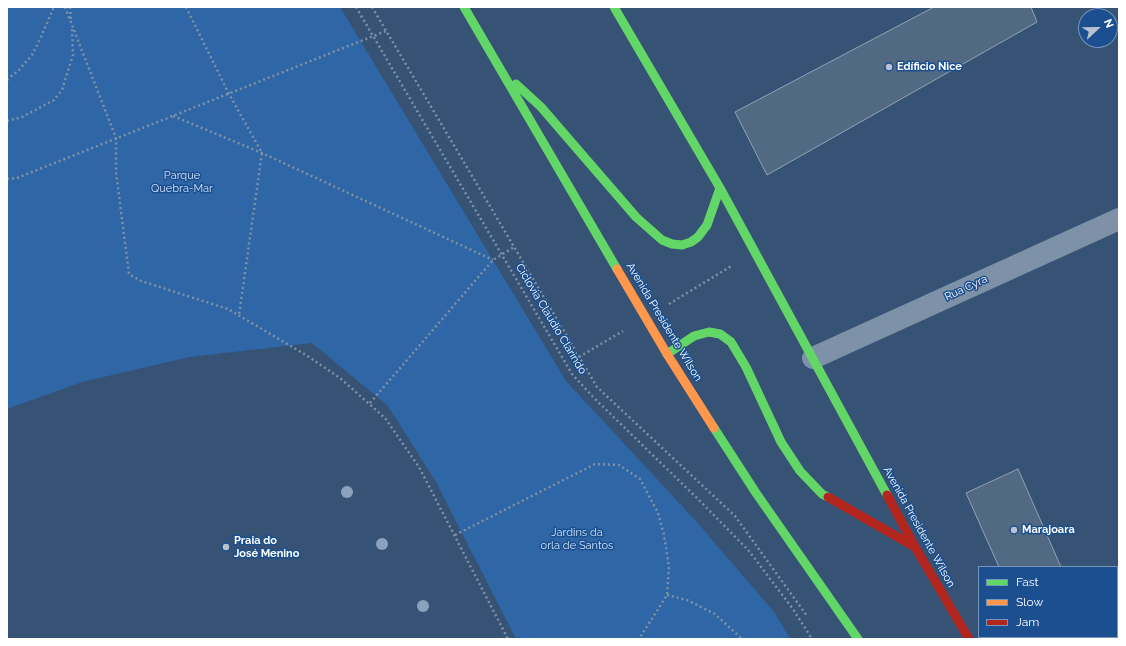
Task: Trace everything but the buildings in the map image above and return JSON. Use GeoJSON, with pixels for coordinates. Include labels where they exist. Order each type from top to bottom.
{"type":"FeatureCollection","features":[{"type":"Feature","properties":{"kind":"main road","name":"Avenida Presidente Wilson"},"geometry":{"type":"LineString","coordinates":[[464,7],[667,354],[756,493],[858,639]]}},
{"type":"Feature","properties":{"kind":"main road","name":"Avenida Presidente Wilson"},"geometry":{"type":"LineString","coordinates":[[614,7],[720,188],[915,547],[969,639]]}},
{"type":"Feature","properties":{"kind":"main road"},"geometry":{"type":"LineString","coordinates":[[500,70],[541,107],[636,217],[662,240],[672,244],[682,245],[691,242],[698,237],[707,225],[720,188]]}},
{"type":"Feature","properties":{"kind":"main road"},"geometry":{"type":"LineString","coordinates":[[667,354],[694,336],[709,332],[720,334],[731,342],[746,367],[781,442],[800,471],[822,494],[915,547]]}},
{"type":"Feature","properties":{"kind":"street","name":"Rua Cyra"},"geometry":{"type":"LineString","coordinates":[[813,358],[1119,219]]}},
{"type":"Feature","properties":{"kind":"path"},"geometry":{"type":"LineString","coordinates":[[7,80],[19,70],[32,55],[54,7]]}},
{"type":"Feature","properties":{"kind":"path"},"geometry":{"type":"LineString","coordinates":[[65,7],[116,138],[116,172],[128,274],[141,281],[228,309],[239,315],[306,355],[340,378],[386,418],[419,467],[508,639]]}},
{"type":"Feature","properties":{"kind":"path"},"geometry":{"type":"LineString","coordinates":[[7,121],[22,117],[54,100],[62,90],[73,55],[70,7]]}},
{"type":"Feature","properties":{"kind":"path"},"geometry":{"type":"LineString","coordinates":[[186,7],[229,94],[262,153],[239,315]]}},
{"type":"Feature","properties":{"kind":"path","name":"Ciclovia Claudio Clarindo"},"geometry":{"type":"LineString","coordinates":[[356,7],[572,374],[594,398],[749,551],[793,609],[812,639]]}},
{"type":"Feature","properties":{"kind":"path"},"geometry":{"type":"LineString","coordinates":[[372,7],[597,387],[735,516],[810,620]]}},
{"type":"Feature","properties":{"kind":"path"},"geometry":{"type":"LineString","coordinates":[[7,179],[17,178],[386,31]]}},
{"type":"Feature","properties":{"kind":"path"},"geometry":{"type":"LineString","coordinates":[[172,116],[262,153],[493,260]]}},
{"type":"Feature","properties":{"kind":"path"},"geometry":{"type":"LineString","coordinates":[[370,403],[493,260],[514,246]]}},
{"type":"Feature","properties":{"kind":"path"},"geometry":{"type":"LineString","coordinates":[[455,535],[595,464],[619,465],[640,480],[658,513],[670,567],[667,595],[639,639]]}},
{"type":"Feature","properties":{"kind":"path"},"geometry":{"type":"LineString","coordinates":[[667,595],[687,600],[715,614],[742,639]]}},
{"type":"Feature","properties":{"kind":"green space","name":"Parque Quebra-Mar"},"geometry":{"type":"Polygon","coordinates":[[[7,7],[340,7],[566,381],[695,520],[775,613],[790,639],[516,639],[436,482],[388,406],[312,343],[190,357],[82,382],[7,409],[7,7]]]}},
{"type":"Feature","properties":{"kind":"traffic: fast"},"geometry":{"type":"LineString","coordinates":[[464,7],[617,269]]}},
{"type":"Feature","properties":{"kind":"traffic: fast"},"geometry":{"type":"LineString","coordinates":[[614,7],[720,188],[887,495]]}},
{"type":"Feature","properties":{"kind":"traffic: fast"},"geometry":{"type":"LineString","coordinates":[[516,84],[541,107],[636,217],[662,240],[672,244],[682,245],[691,242],[698,237],[707,225],[720,188]]}},
{"type":"Feature","properties":{"kind":"traffic: fast"},"geometry":{"type":"LineString","coordinates":[[667,354],[694,336],[709,332],[720,334],[731,342],[746,367],[781,442],[800,471],[822,494],[828,497]]}},
{"type":"Feature","properties":{"kind":"traffic: fast"},"geometry":{"type":"LineString","coordinates":[[714,428],[756,493],[858,639]]}},
{"type":"Feature","properties":{"kind":"traffic: slow"},"geometry":{"type":"LineString","coordinates":[[617,269],[667,354],[714,428]]}},
{"type":"Feature","properties":{"kind":"traffic: jam"},"geometry":{"type":"LineString","coordinates":[[887,495],[915,547],[969,639]]}},
{"type":"Feature","properties":{"kind":"traffic: jam"},"geometry":{"type":"LineString","coordinates":[[828,497],[915,547]]}},
{"type":"Feature","properties":{"kind":"place","name":"Edíficio Nice"},"geometry":{"type":"Point","coordinates":[889,67]}},
{"type":"Feature","properties":{"kind":"place","name":"Marajoara"},"geometry":{"type":"Point","coordinates":[1014,530]}},
{"type":"Feature","properties":{"kind":"place","name":"Praia do José Menino"},"geometry":{"type":"Point","coordinates":[226,547]}},
{"type":"Feature","properties":{"kind":"park label","name":"Jardins da orla de Santos"},"geometry":{"type":"Point","coordinates":[577,539]}}]}
